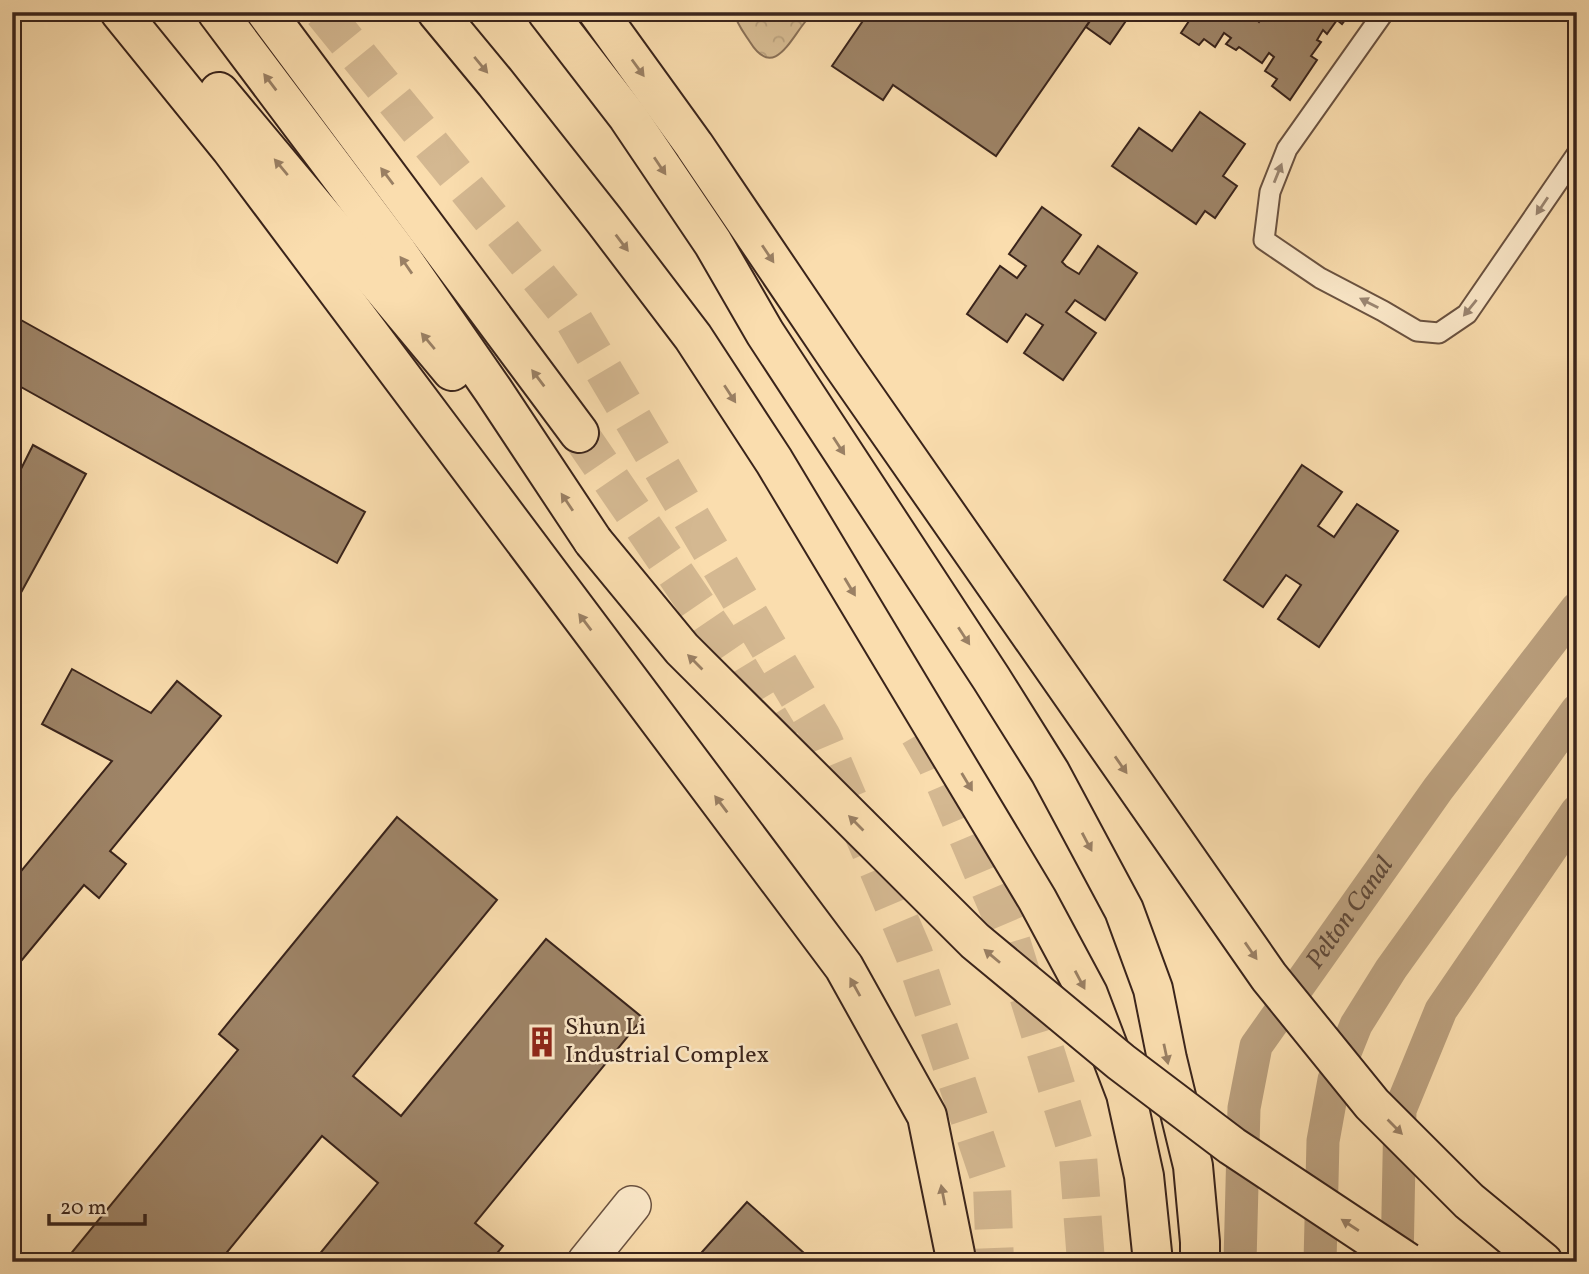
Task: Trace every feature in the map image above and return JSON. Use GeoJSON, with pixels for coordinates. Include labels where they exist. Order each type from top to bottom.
{"type":"FeatureCollection","features":[{"type":"Feature","properties":{"kind":"highway"},"geometry":{"type":"LineString","coordinates":[[120,12],[231,149],[844,967],[927,1116],[955,1262]]}},
{"type":"Feature","properties":{"kind":"highway"},"geometry":{"type":"LineString","coordinates":[[151,12],[480,404],[541,463]]}},
{"type":"Feature","properties":{"kind":"highway"},"geometry":{"type":"LineString","coordinates":[[217,12],[398,253],[593,541],[682,649],[975,941],[1121,1062],[1232,1146],[1407,1262]]}},
{"type":"Feature","properties":{"kind":"highway"},"geometry":{"type":"LineString","coordinates":[[266,12],[579,433]]}},
{"type":"Feature","properties":{"kind":"highway"},"geometry":{"type":"LineString","coordinates":[[438,12],[604,220],[693,337],[774,461],[1037,899],[1088,994],[1126,1094],[1144,1176],[1153,1262]]}},
{"type":"Feature","properties":{"kind":"highway"},"geometry":{"type":"LineString","coordinates":[[547,12],[628,117],[712,243],[765,333],[991,677],[1050,772],[1124,910],[1153,989],[1193,1166],[1200,1262]]}},
{"type":"Feature","properties":{"kind":"highway"},"geometry":{"type":"LineString","coordinates":[[598,12],[694,145],[842,365],[1269,977],[1373,1104],[1469,1201],[1543,1262]]}},
{"type":"Feature","properties":{"kind":"highway"},"geometry":{"type":"LineString","coordinates":[[712,243],[777,321],[921,511],[1082,709]]}},
{"type":"Feature","properties":{"kind":"street"},"geometry":{"type":"LineString","coordinates":[[586,1262],[632,1205]]}},
{"type":"Feature","properties":{"kind":"lane"},"geometry":{"type":"LineString","coordinates":[[1384,12],[1287,149],[1270,192],[1265,240],[1320,278],[1417,331],[1439,333],[1467,314],[1577,155]]}},
{"type":"Feature","properties":{"kind":"green space"},"geometry":{"type":"Polygon","coordinates":[[[734,12],[795,12],[805,22],[787,47],[773,57],[766,57],[758,53],[750,42],[738,24],[734,12]]]}},
{"type":"Feature","properties":{"kind":"building"},"geometry":{"type":"Polygon","coordinates":[[[869,12],[1096,12],[996,156],[893,85],[883,100],[832,66],[869,12]]]}},
{"type":"Feature","properties":{"kind":"building"},"geometry":{"type":"Polygon","coordinates":[[[1096,12],[1132,12],[1110,44],[1086,27],[1096,12]]]}},
{"type":"Feature","properties":{"kind":"building"},"geometry":{"type":"Polygon","coordinates":[[[1195,12],[1259,12],[1255,18],[1259,22],[1266,12],[1351,12],[1342,24],[1337,20],[1327,34],[1323,30],[1317,40],[1321,42],[1311,56],[1317,60],[1290,100],[1272,86],[1277,79],[1265,71],[1274,57],[1269,53],[1262,63],[1239,47],[1236,50],[1226,44],[1231,38],[1224,33],[1215,47],[1204,39],[1199,45],[1181,33],[1195,12]]]}},
{"type":"Feature","properties":{"kind":"building"},"geometry":{"type":"Polygon","coordinates":[[[1200,112],[1245,144],[1223,176],[1237,186],[1215,218],[1205,211],[1196,224],[1112,166],[1139,128],[1172,151],[1200,112]]]}},
{"type":"Feature","properties":{"kind":"building"},"geometry":{"type":"Polygon","coordinates":[[[1042,207],[1081,235],[1062,262],[1066,266],[1079,274],[1098,246],[1137,273],[1105,320],[1075,300],[1066,312],[1096,333],[1063,380],[1024,353],[1043,325],[1026,314],[1007,342],[967,314],[1000,266],[1017,278],[1026,266],[1009,254],[1042,207]]]}},
{"type":"Feature","properties":{"kind":"building"},"geometry":{"type":"Polygon","coordinates":[[[12,315],[365,512],[337,563],[12,382],[12,315]]]}},
{"type":"Feature","properties":{"kind":"building"},"geometry":{"type":"Polygon","coordinates":[[[33,445],[86,474],[12,609],[12,467],[20,471],[33,445]]]}},
{"type":"Feature","properties":{"kind":"building"},"geometry":{"type":"Polygon","coordinates":[[[1302,465],[1342,492],[1318,526],[1334,537],[1357,504],[1398,531],[1319,647],[1278,619],[1301,585],[1286,575],[1263,607],[1224,580],[1302,465]]]}},
{"type":"Feature","properties":{"kind":"building"},"geometry":{"type":"Polygon","coordinates":[[[72,669],[151,713],[177,681],[221,716],[110,851],[126,864],[99,898],[84,885],[12,972],[12,882],[112,761],[42,724],[72,669]]]}},
{"type":"Feature","properties":{"kind":"building","name":"Shun Li Industrial Complex"},"geometry":{"type":"Polygon","coordinates":[[[397,817],[497,900],[353,1076],[401,1116],[546,939],[643,1018],[475,1223],[503,1246],[490,1262],[313,1262],[378,1183],[322,1136],[219,1262],[64,1262],[238,1050],[219,1034],[397,817]]]}},
{"type":"Feature","properties":{"kind":"building"},"geometry":{"type":"Polygon","coordinates":[[[747,1202],[814,1262],[693,1262],[747,1202]]]}},
{"type":"Feature","properties":{"kind":"waterway","name":"Pelton Canal"},"geometry":{"type":"LineString","coordinates":[[1240,1262],[1244,1108],[1256,1046],[1438,789],[1577,608]]}},
{"type":"Feature","properties":{"kind":"waterway","name":"Pelton Canal"},"geometry":{"type":"LineString","coordinates":[[1320,1262],[1323,1141],[1334,1080],[1356,1025],[1391,969],[1577,710]]}},
{"type":"Feature","properties":{"kind":"waterway","name":"Pelton Canal"},"geometry":{"type":"LineString","coordinates":[[1397,1262],[1400,1110],[1441,1010],[1577,811]]}},
{"type":"Feature","properties":{"kind":"tunnel"},"geometry":{"type":"LineString","coordinates":[[323,12],[573,319],[822,737],[914,954],[992,1186],[995,1262]]}},
{"type":"Feature","properties":{"kind":"tunnel"},"geometry":{"type":"LineString","coordinates":[[579,433],[731,655],[783,741]]}},
{"type":"Feature","properties":{"kind":"tunnel"},"geometry":{"type":"LineString","coordinates":[[919,734],[937,765],[1009,934],[1078,1156],[1086,1262]]}},
{"type":"Feature","properties":{"kind":"place","name":"Shun Li Industrial Complex"},"geometry":{"type":"Point","coordinates":[542,1042]}}]}
